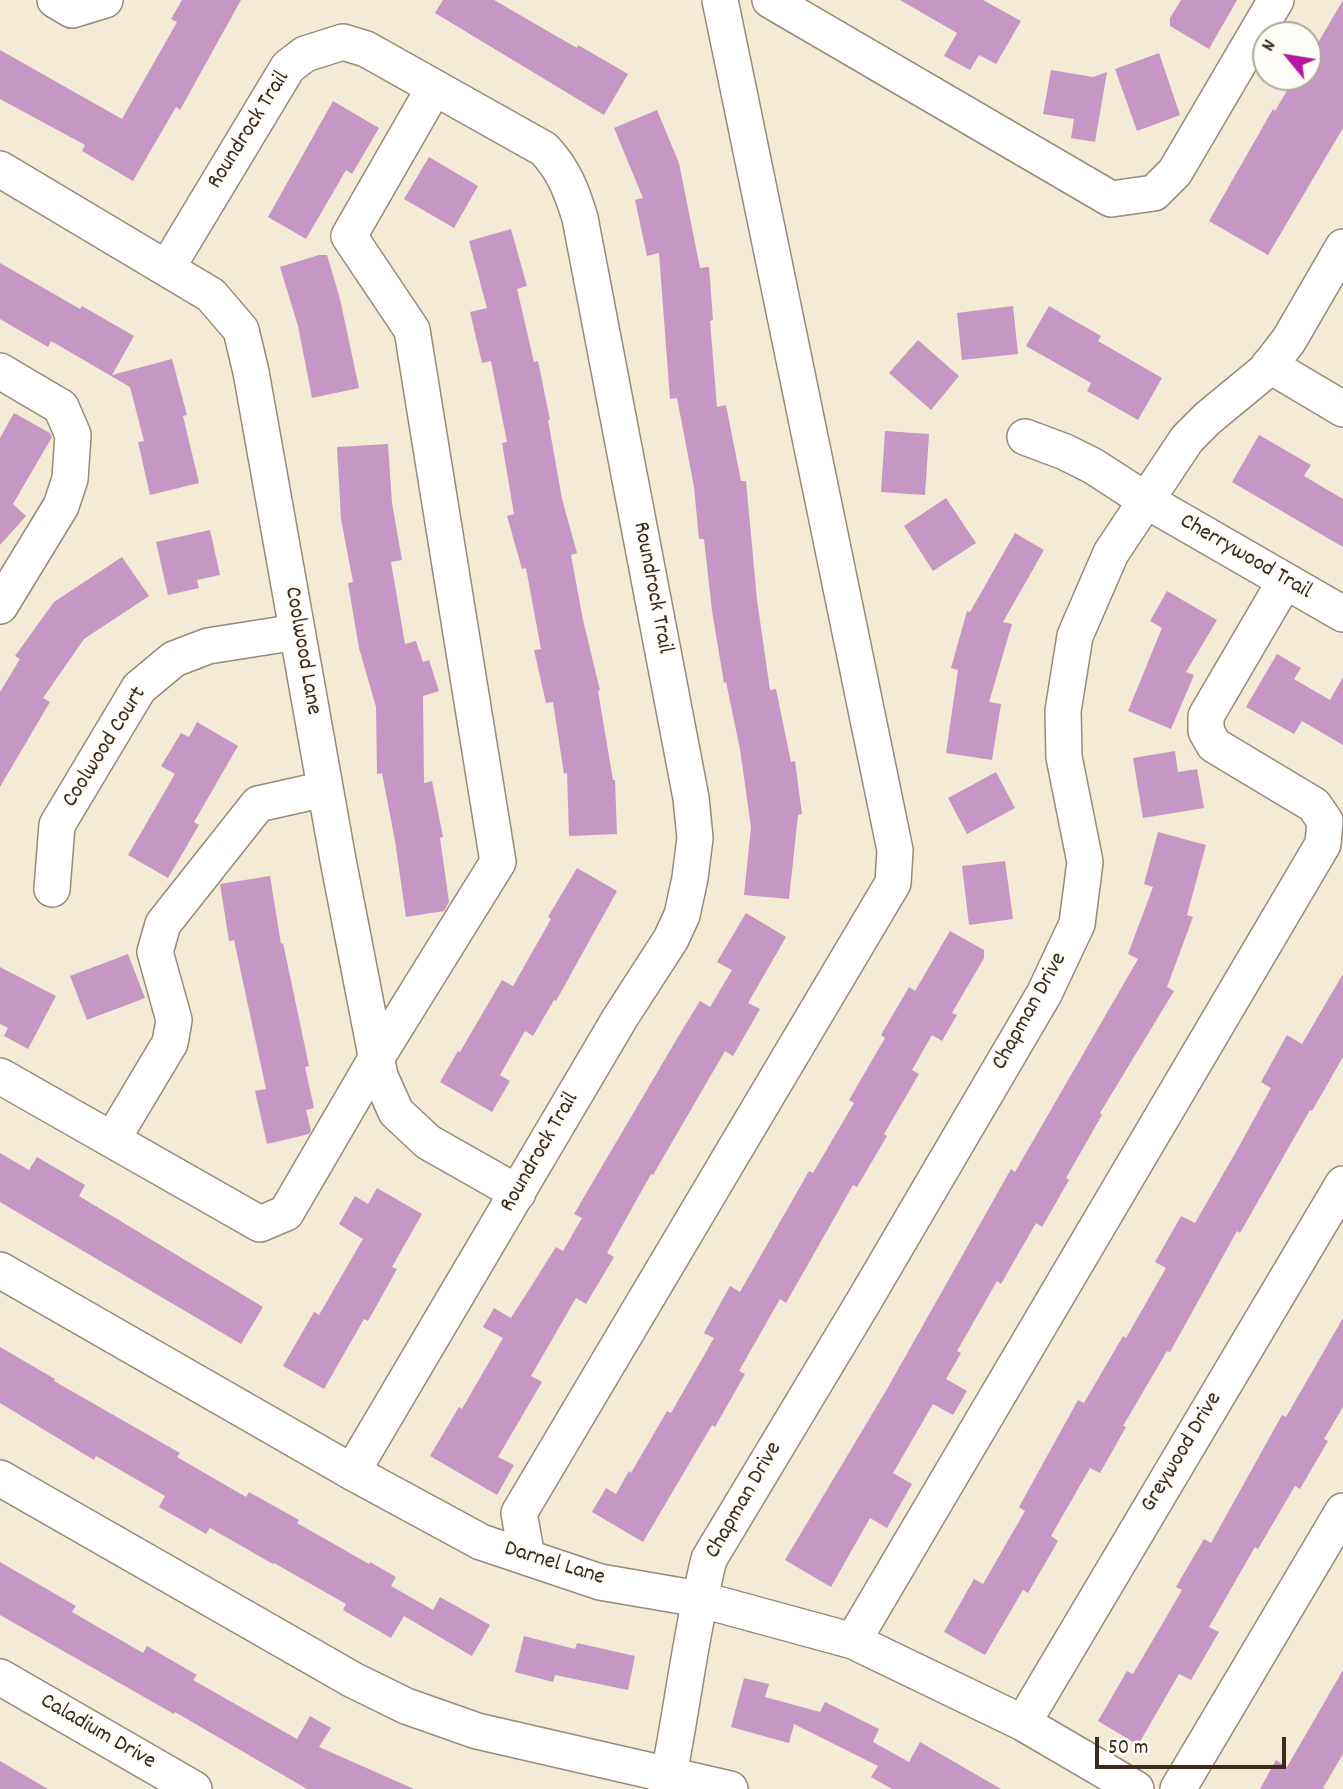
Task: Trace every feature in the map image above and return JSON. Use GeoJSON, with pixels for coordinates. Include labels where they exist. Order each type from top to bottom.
{"type":"FeatureCollection","features":[{"type":"Feature","properties":{"kind":"street"},"geometry":{"type":"LineString","coordinates":[[55,0],[72,10],[105,0]]}},
{"type":"Feature","properties":{"kind":"street"},"geometry":{"type":"LineString","coordinates":[[527,1557],[519,1513],[892,883],[895,850],[720,0]]}},
{"type":"Feature","properties":{"kind":"street"},"geometry":{"type":"LineString","coordinates":[[770,0],[1111,199],[1154,193],[1175,172],[1276,0]]}},
{"type":"Feature","properties":{"kind":"street","name":"Roundrock Trail"},"geometry":{"type":"LineString","coordinates":[[167,268],[288,67],[305,54],[343,42],[366,49],[544,149],[556,162],[570,185],[583,231],[691,798],[695,838],[690,878],[682,915],[671,939],[620,1018],[352,1472]]}},
{"type":"Feature","properties":{"kind":"street"},"geometry":{"type":"LineString","coordinates":[[0,1076],[260,1224],[286,1213],[377,1057],[498,862],[412,330],[349,236],[434,88]]}},
{"type":"Feature","properties":{"kind":"street","name":"Coolwood Lane"},"geometry":{"type":"LineString","coordinates":[[0,169],[211,295],[241,330],[251,372],[325,789],[380,1076],[396,1112],[428,1142],[518,1193]]}},
{"type":"Feature","properties":{"kind":"street","name":"Chapman Drive"},"geometry":{"type":"LineString","coordinates":[[667,1782],[679,1726],[699,1600],[709,1559],[1044,994],[1077,924],[1085,862],[1065,757],[1063,711],[1075,636],[1111,553],[1187,439],[1269,365],[1289,340],[1343,247]]}},
{"type":"Feature","properties":{"kind":"street"},"geometry":{"type":"LineString","coordinates":[[1269,365],[1343,409]]}},
{"type":"Feature","properties":{"kind":"street"},"geometry":{"type":"LineString","coordinates":[[0,372],[61,407],[73,435],[70,479],[61,506],[0,606]]}},
{"type":"Feature","properties":{"kind":"street","name":"Cherrywood Trail"},"geometry":{"type":"LineString","coordinates":[[1025,437],[1084,462],[1343,614]]}},
{"type":"Feature","properties":{"kind":"street"},"geometry":{"type":"LineString","coordinates":[[853,1641],[1323,844],[1325,821],[1314,805],[1214,744],[1206,731],[1206,716],[1285,581]]}},
{"type":"Feature","properties":{"kind":"street","name":"Coolwood Court"},"geometry":{"type":"LineString","coordinates":[[52,889],[57,824],[139,688],[174,659],[208,646],[297,632]]}},
{"type":"Feature","properties":{"kind":"street"},"geometry":{"type":"LineString","coordinates":[[112,1140],[170,1043],[174,1020],[155,952],[163,923],[258,804],[325,789]]}},
{"type":"Feature","properties":{"kind":"street","name":"Greywood Drive"},"geometry":{"type":"LineString","coordinates":[[1023,1723],[1343,1184]]}},
{"type":"Feature","properties":{"kind":"street","name":"Darnel Lane"},"geometry":{"type":"LineString","coordinates":[[0,1270],[352,1472],[481,1542],[600,1582],[699,1600],[853,1641],[1023,1723],[1136,1789]]}},
{"type":"Feature","properties":{"kind":"street"},"geometry":{"type":"LineString","coordinates":[[0,1478],[354,1680],[406,1706],[477,1731],[667,1782],[730,1789]]}},
{"type":"Feature","properties":{"kind":"street"},"geometry":{"type":"LineString","coordinates":[[1178,1789],[1343,1511]]}},
{"type":"Feature","properties":{"kind":"street","name":"Caladium Drive"},"geometry":{"type":"LineString","coordinates":[[0,1678],[194,1789]]}},
{"type":"Feature","properties":{"kind":"building"},"geometry":{"type":"Polygon","coordinates":[[[182,0],[241,0],[180,110],[176,107],[133,181],[82,151],[85,145],[0,99],[0,50],[122,119],[177,22],[171,19],[182,0]]]}},
{"type":"Feature","properties":{"kind":"building"},"geometry":{"type":"Polygon","coordinates":[[[443,0],[494,0],[628,74],[604,115],[435,13],[443,0]]]}},
{"type":"Feature","properties":{"kind":"building"},"geometry":{"type":"Polygon","coordinates":[[[900,0],[983,0],[1021,21],[996,64],[979,55],[970,70],[944,56],[957,33],[900,0]]]}},
{"type":"Feature","properties":{"kind":"building"},"geometry":{"type":"Polygon","coordinates":[[[1181,0],[1237,0],[1209,49],[1170,26],[1170,18],[1181,0]]]}},
{"type":"Feature","properties":{"kind":"building"},"geometry":{"type":"Polygon","coordinates":[[[1343,0],[1343,128],[1268,255],[1209,221],[1273,109],[1275,111],[1287,91],[1322,91],[1322,36],[1343,0]]]}},
{"type":"Feature","properties":{"kind":"building"},"geometry":{"type":"Polygon","coordinates":[[[1159,53],[1180,115],[1137,131],[1115,69],[1159,53]]]}},
{"type":"Feature","properties":{"kind":"building"},"geometry":{"type":"Polygon","coordinates":[[[1051,70],[1093,77],[1107,72],[1095,142],[1071,138],[1074,119],[1043,114],[1051,70]]]}},
{"type":"Feature","properties":{"kind":"building"},"geometry":{"type":"Polygon","coordinates":[[[333,101],[379,128],[352,174],[346,170],[306,239],[268,217],[333,101]]]}},
{"type":"Feature","properties":{"kind":"building"},"geometry":{"type":"Polygon","coordinates":[[[657,110],[679,163],[700,268],[709,267],[717,407],[726,405],[741,481],[746,481],[757,600],[770,690],[776,689],[791,762],[795,761],[802,814],[798,815],[789,899],[744,895],[751,827],[740,749],[726,682],[724,683],[712,611],[704,539],[699,539],[694,487],[677,398],[670,399],[659,253],[647,256],[635,200],[643,198],[614,128],[657,110]]]}},
{"type":"Feature","properties":{"kind":"building"},"geometry":{"type":"Polygon","coordinates":[[[429,157],[478,186],[454,228],[404,199],[429,157]]]}},
{"type":"Feature","properties":{"kind":"building"},"geometry":{"type":"Polygon","coordinates":[[[511,229],[527,286],[517,289],[534,362],[538,361],[562,499],[577,553],[571,555],[600,690],[598,691],[615,780],[617,834],[569,836],[567,773],[564,774],[553,702],[546,703],[534,650],[541,649],[526,568],[522,569],[507,516],[514,514],[502,443],[507,442],[491,361],[482,363],[470,312],[487,308],[469,241],[511,229]]]}},
{"type":"Feature","properties":{"kind":"building"},"geometry":{"type":"Polygon","coordinates":[[[327,255],[340,299],[359,388],[312,398],[298,326],[280,267],[327,255]]]}},
{"type":"Feature","properties":{"kind":"building"},"geometry":{"type":"Polygon","coordinates":[[[0,263],[80,309],[82,306],[134,336],[112,375],[172,359],[187,415],[183,416],[199,483],[150,495],[138,442],[144,441],[130,387],[51,341],[48,347],[0,319],[0,263]]]}},
{"type":"Feature","properties":{"kind":"building"},"geometry":{"type":"Polygon","coordinates":[[[1013,306],[1018,354],[962,360],[957,313],[1013,306]]]}},
{"type":"Feature","properties":{"kind":"building"},"geometry":{"type":"Polygon","coordinates":[[[1049,306],[1101,336],[1098,341],[1162,378],[1138,420],[1087,391],[1091,383],[1026,346],[1049,306]]]}},
{"type":"Feature","properties":{"kind":"building"},"geometry":{"type":"Polygon","coordinates":[[[918,340],[959,376],[931,410],[889,373],[918,340]]]}},
{"type":"Feature","properties":{"kind":"building"},"geometry":{"type":"Polygon","coordinates":[[[14,413],[50,433],[52,437],[13,504],[26,516],[0,545],[0,438],[14,413]]]}},
{"type":"Feature","properties":{"kind":"building"},"geometry":{"type":"Polygon","coordinates":[[[885,431],[929,434],[925,495],[881,492],[885,431]]]}},
{"type":"Feature","properties":{"kind":"building"},"geometry":{"type":"Polygon","coordinates":[[[1259,435],[1311,465],[1304,476],[1343,499],[1343,547],[1232,482],[1259,435]]]}},
{"type":"Feature","properties":{"kind":"building"},"geometry":{"type":"Polygon","coordinates":[[[388,444],[392,503],[402,560],[391,562],[405,644],[416,641],[423,662],[429,660],[439,691],[423,696],[424,783],[432,781],[443,837],[440,838],[449,902],[444,911],[406,917],[382,773],[377,774],[376,707],[359,648],[348,583],[353,582],[341,519],[337,447],[388,444]]]}},
{"type":"Feature","properties":{"kind":"building"},"geometry":{"type":"Polygon","coordinates":[[[946,498],[976,543],[933,571],[904,526],[946,498]]]}},
{"type":"Feature","properties":{"kind":"building"},"geometry":{"type":"Polygon","coordinates":[[[210,530],[220,575],[197,580],[199,588],[168,595],[156,542],[210,530]]]}},
{"type":"Feature","properties":{"kind":"building"},"geometry":{"type":"Polygon","coordinates":[[[1015,533],[1044,550],[1003,622],[1012,624],[989,702],[1001,704],[992,760],[946,753],[958,670],[951,668],[967,611],[970,612],[1015,533]]]}},
{"type":"Feature","properties":{"kind":"building"},"geometry":{"type":"Polygon","coordinates":[[[122,557],[149,596],[84,639],[43,698],[50,702],[0,787],[0,692],[20,659],[15,656],[54,602],[122,557]]]}},
{"type":"Feature","properties":{"kind":"building"},"geometry":{"type":"Polygon","coordinates":[[[1167,591],[1217,620],[1186,672],[1194,675],[1171,729],[1128,711],[1162,628],[1150,621],[1167,591]]]}},
{"type":"Feature","properties":{"kind":"building"},"geometry":{"type":"Polygon","coordinates":[[[1277,654],[1301,668],[1294,679],[1330,700],[1343,677],[1343,745],[1302,721],[1294,734],[1246,707],[1277,654]]]}},
{"type":"Feature","properties":{"kind":"building"},"geometry":{"type":"Polygon","coordinates":[[[197,722],[238,746],[194,822],[199,825],[168,878],[128,855],[175,774],[161,766],[181,733],[189,737],[197,722]]]}},
{"type":"Feature","properties":{"kind":"building"},"geometry":{"type":"Polygon","coordinates":[[[1175,751],[1178,772],[1197,769],[1204,808],[1143,818],[1133,758],[1175,751]]]}},
{"type":"Feature","properties":{"kind":"building"},"geometry":{"type":"Polygon","coordinates":[[[996,772],[1015,808],[967,834],[948,798],[996,772]]]}},
{"type":"Feature","properties":{"kind":"building"},"geometry":{"type":"Polygon","coordinates":[[[1158,832],[1206,845],[1187,915],[1193,917],[1167,987],[1174,991],[1100,1113],[1102,1115],[1066,1178],[1069,1180],[1042,1227],[1036,1223],[1001,1284],[997,1281],[957,1351],[961,1353],[946,1379],[967,1391],[953,1415],[933,1404],[893,1473],[912,1484],[887,1528],[870,1518],[831,1587],[785,1560],[887,1389],[1011,1169],[1015,1172],[1138,959],[1128,954],[1153,887],[1144,884],[1158,832]]]}},
{"type":"Feature","properties":{"kind":"building"},"geometry":{"type":"Polygon","coordinates":[[[1005,861],[1013,919],[969,925],[962,866],[1005,861]]]}},
{"type":"Feature","properties":{"kind":"building"},"geometry":{"type":"Polygon","coordinates":[[[577,868],[617,891],[556,1001],[554,1000],[533,1036],[525,1031],[500,1075],[510,1081],[492,1112],[440,1082],[502,980],[513,986],[551,919],[548,917],[577,868]]]}},
{"type":"Feature","properties":{"kind":"building"},"geometry":{"type":"Polygon","coordinates":[[[270,876],[281,944],[283,943],[309,1066],[305,1067],[314,1108],[306,1110],[311,1131],[309,1134],[267,1144],[255,1091],[266,1089],[234,940],[229,941],[220,884],[270,876]]]}},
{"type":"Feature","properties":{"kind":"building"},"geometry":{"type":"Polygon","coordinates":[[[746,913],[786,937],[748,1003],[760,1009],[733,1056],[725,1051],[653,1175],[651,1174],[607,1253],[614,1257],[586,1304],[576,1298],[531,1376],[542,1382],[498,1457],[514,1465],[497,1495],[430,1456],[459,1407],[462,1409],[503,1338],[483,1327],[494,1308],[511,1318],[556,1247],[563,1251],[582,1218],[574,1214],[678,1037],[700,1001],[710,1007],[732,970],[717,962],[746,913]]]}},
{"type":"Feature","properties":{"kind":"building"},"geometry":{"type":"Polygon","coordinates":[[[950,931],[984,950],[984,958],[952,1013],[957,1015],[942,1041],[932,1035],[912,1070],[919,1074],[884,1134],[887,1136],[857,1187],[853,1185],[786,1303],[780,1299],[739,1371],[745,1374],[643,1542],[592,1512],[606,1488],[616,1494],[667,1411],[671,1413],[714,1338],[704,1333],[730,1286],[740,1292],[809,1171],[813,1173],[854,1103],[849,1100],[885,1038],[881,1035],[909,987],[915,991],[950,931]]]}},
{"type":"Feature","properties":{"kind":"building"},"geometry":{"type":"Polygon","coordinates":[[[128,954],[145,998],[87,1020],[70,976],[128,954]]]}},
{"type":"Feature","properties":{"kind":"building"},"geometry":{"type":"Polygon","coordinates":[[[0,967],[56,996],[28,1049],[4,1036],[8,1028],[0,1024],[0,967]]]}},
{"type":"Feature","properties":{"kind":"building"},"geometry":{"type":"Polygon","coordinates":[[[1343,974],[1343,1057],[1240,1233],[1237,1231],[1170,1352],[1167,1351],[1123,1426],[1126,1427],[1100,1473],[1090,1468],[1051,1536],[1058,1541],[1028,1593],[1023,1590],[985,1655],[944,1632],[974,1579],[983,1584],[1025,1511],[1019,1507],[1078,1400],[1084,1403],[1123,1336],[1126,1338],[1166,1268],[1155,1262],[1181,1216],[1195,1223],[1237,1150],[1271,1088],[1261,1082],[1287,1035],[1302,1044],[1343,974]]]}},
{"type":"Feature","properties":{"kind":"building"},"geometry":{"type":"Polygon","coordinates":[[[0,1153],[29,1170],[37,1157],[85,1185],[79,1196],[263,1307],[241,1344],[0,1202],[0,1153]]]}},
{"type":"Feature","properties":{"kind":"building"},"geometry":{"type":"Polygon","coordinates":[[[377,1188],[422,1214],[392,1267],[397,1269],[368,1321],[364,1319],[324,1389],[283,1366],[314,1312],[319,1315],[363,1239],[339,1224],[355,1196],[368,1204],[377,1188]]]}},
{"type":"Feature","properties":{"kind":"building"},"geometry":{"type":"Polygon","coordinates":[[[1343,1318],[1343,1407],[1324,1439],[1328,1441],[1300,1489],[1295,1486],[1258,1549],[1255,1547],[1209,1627],[1219,1632],[1191,1680],[1179,1674],[1138,1745],[1098,1721],[1127,1671],[1133,1674],[1182,1590],[1176,1587],[1204,1539],[1211,1543],[1282,1415],[1286,1417],[1343,1318]]]}},
{"type":"Feature","properties":{"kind":"building"},"geometry":{"type":"Polygon","coordinates":[[[0,1347],[180,1453],[177,1457],[246,1497],[249,1492],[299,1520],[297,1523],[396,1577],[391,1586],[433,1610],[440,1597],[490,1625],[472,1656],[404,1616],[391,1638],[343,1610],[346,1604],[274,1563],[210,1528],[206,1534],[159,1507],[165,1496],[96,1456],[94,1460],[0,1403],[0,1347]]]}},
{"type":"Feature","properties":{"kind":"building"},"geometry":{"type":"Polygon","coordinates":[[[0,1562],[76,1606],[72,1612],[143,1653],[147,1646],[197,1675],[193,1680],[297,1739],[310,1716],[331,1728],[319,1747],[414,1789],[307,1789],[0,1615],[0,1562]]]}},
{"type":"Feature","properties":{"kind":"building"},"geometry":{"type":"Polygon","coordinates":[[[524,1636],[575,1649],[577,1643],[635,1656],[628,1690],[555,1675],[553,1682],[515,1672],[524,1636]]]}},
{"type":"Feature","properties":{"kind":"building"},"geometry":{"type":"Polygon","coordinates":[[[1343,1670],[1343,1754],[1323,1788],[1326,1789],[1260,1789],[1276,1760],[1287,1767],[1343,1670]]]}},
{"type":"Feature","properties":{"kind":"building"},"geometry":{"type":"Polygon","coordinates":[[[744,1678],[769,1684],[765,1697],[820,1712],[825,1702],[879,1729],[873,1742],[909,1762],[920,1742],[1001,1789],[892,1789],[871,1777],[878,1766],[794,1724],[789,1743],[731,1727],[744,1678]]]}},
{"type":"Feature","properties":{"kind":"building"},"geometry":{"type":"Polygon","coordinates":[[[0,1761],[48,1789],[0,1789],[0,1761]]]}}]}
